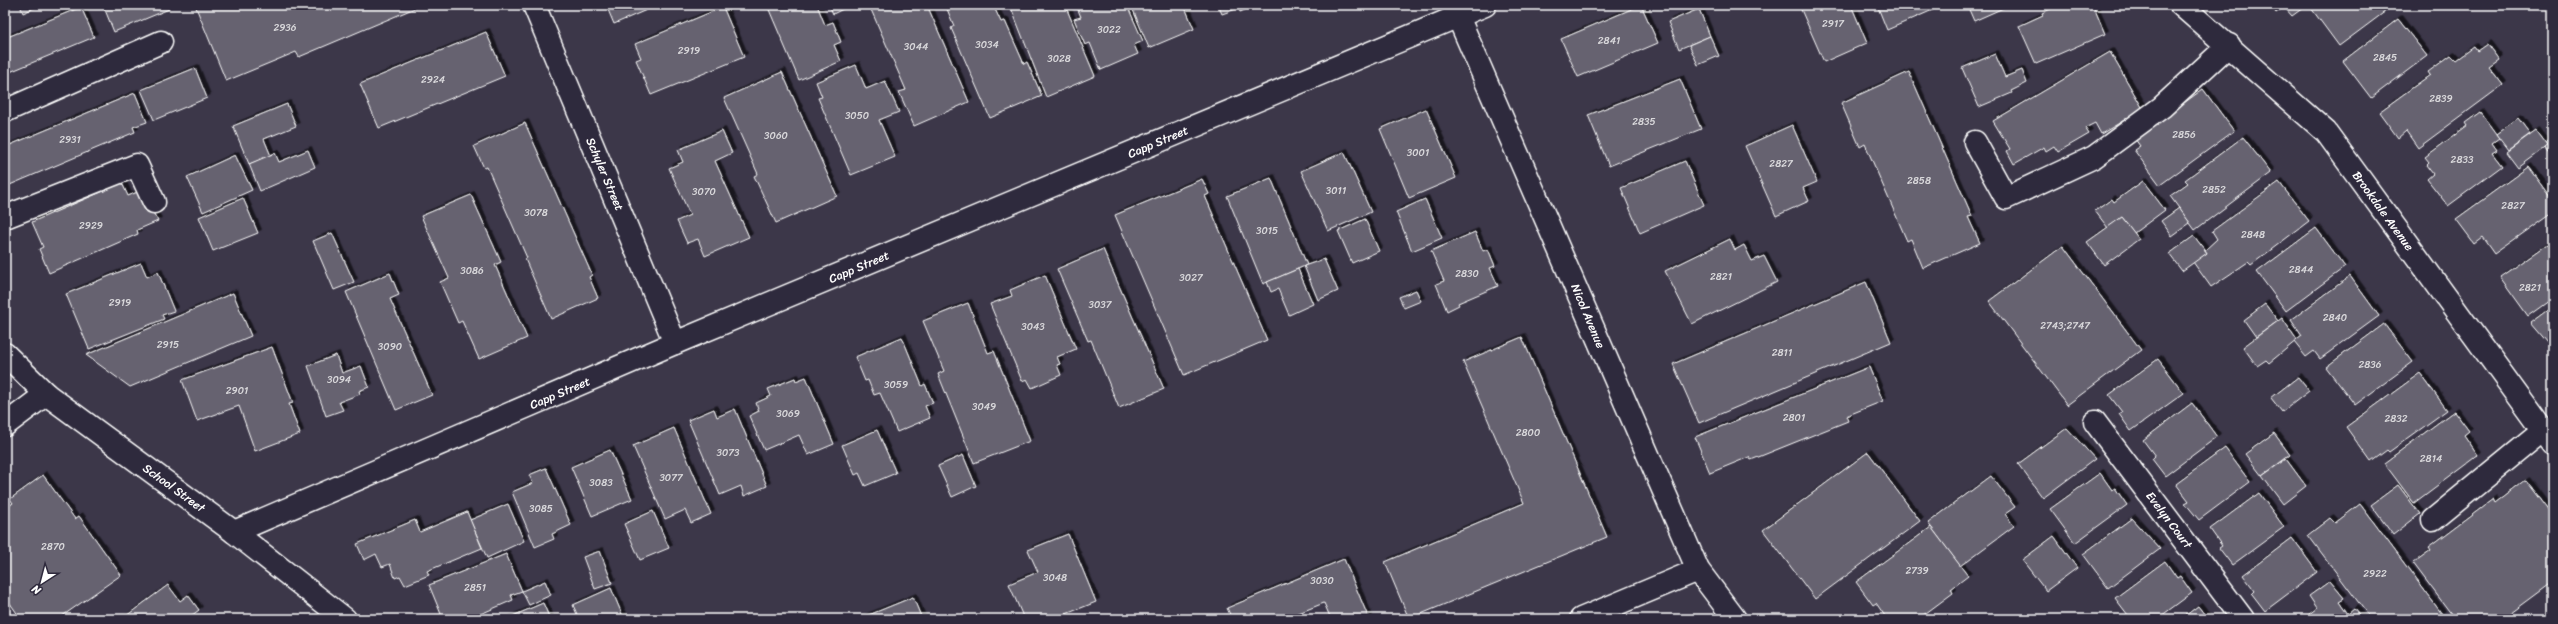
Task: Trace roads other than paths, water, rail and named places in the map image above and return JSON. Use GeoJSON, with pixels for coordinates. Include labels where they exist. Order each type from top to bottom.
{"type":"FeatureCollection","features":[{"type":"Feature","properties":{"kind":"street","name":"Schyler Street"},"geometry":{"type":"LineString","coordinates":[[534,5],[675,343]]}},
{"type":"Feature","properties":{"kind":"street","name":"Capp Street"},"geometry":{"type":"LineString","coordinates":[[234,532],[1455,10],[1485,5]]}},
{"type":"Feature","properties":{"kind":"street","name":"Brookdale Avenue"},"geometry":{"type":"LineString","coordinates":[[2181,5],[2230,45],[2326,132],[2548,437]]}},
{"type":"Feature","properties":{"kind":"street","name":"Nicol Avenue"},"geometry":{"type":"LineString","coordinates":[[1455,10],[1698,570],[1735,619]]}},
{"type":"Feature","properties":{"kind":"street"},"geometry":{"type":"LineString","coordinates":[[5,111],[161,42]]}},
{"type":"Feature","properties":{"kind":"street"},"geometry":{"type":"LineString","coordinates":[[1975,142],[2006,198],[2094,157],[2162,106],[2230,45]]}},
{"type":"Feature","properties":{"kind":"street"},"geometry":{"type":"LineString","coordinates":[[5,217],[137,165],[154,202]]}},
{"type":"Feature","properties":{"kind":"street","name":"School Street"},"geometry":{"type":"LineString","coordinates":[[5,354],[46,394],[234,532],[345,619]]}},
{"type":"Feature","properties":{"kind":"street"},"geometry":{"type":"LineString","coordinates":[[5,425],[46,394]]}},
{"type":"Feature","properties":{"kind":"street","name":"Evelyn Court"},"geometry":{"type":"LineString","coordinates":[[2095,422],[2243,619]]}},
{"type":"Feature","properties":{"kind":"street"},"geometry":{"type":"LineString","coordinates":[[2434,520],[2548,437]]}},
{"type":"Feature","properties":{"kind":"street"},"geometry":{"type":"LineString","coordinates":[[1581,619],[1698,570]]}}]}
